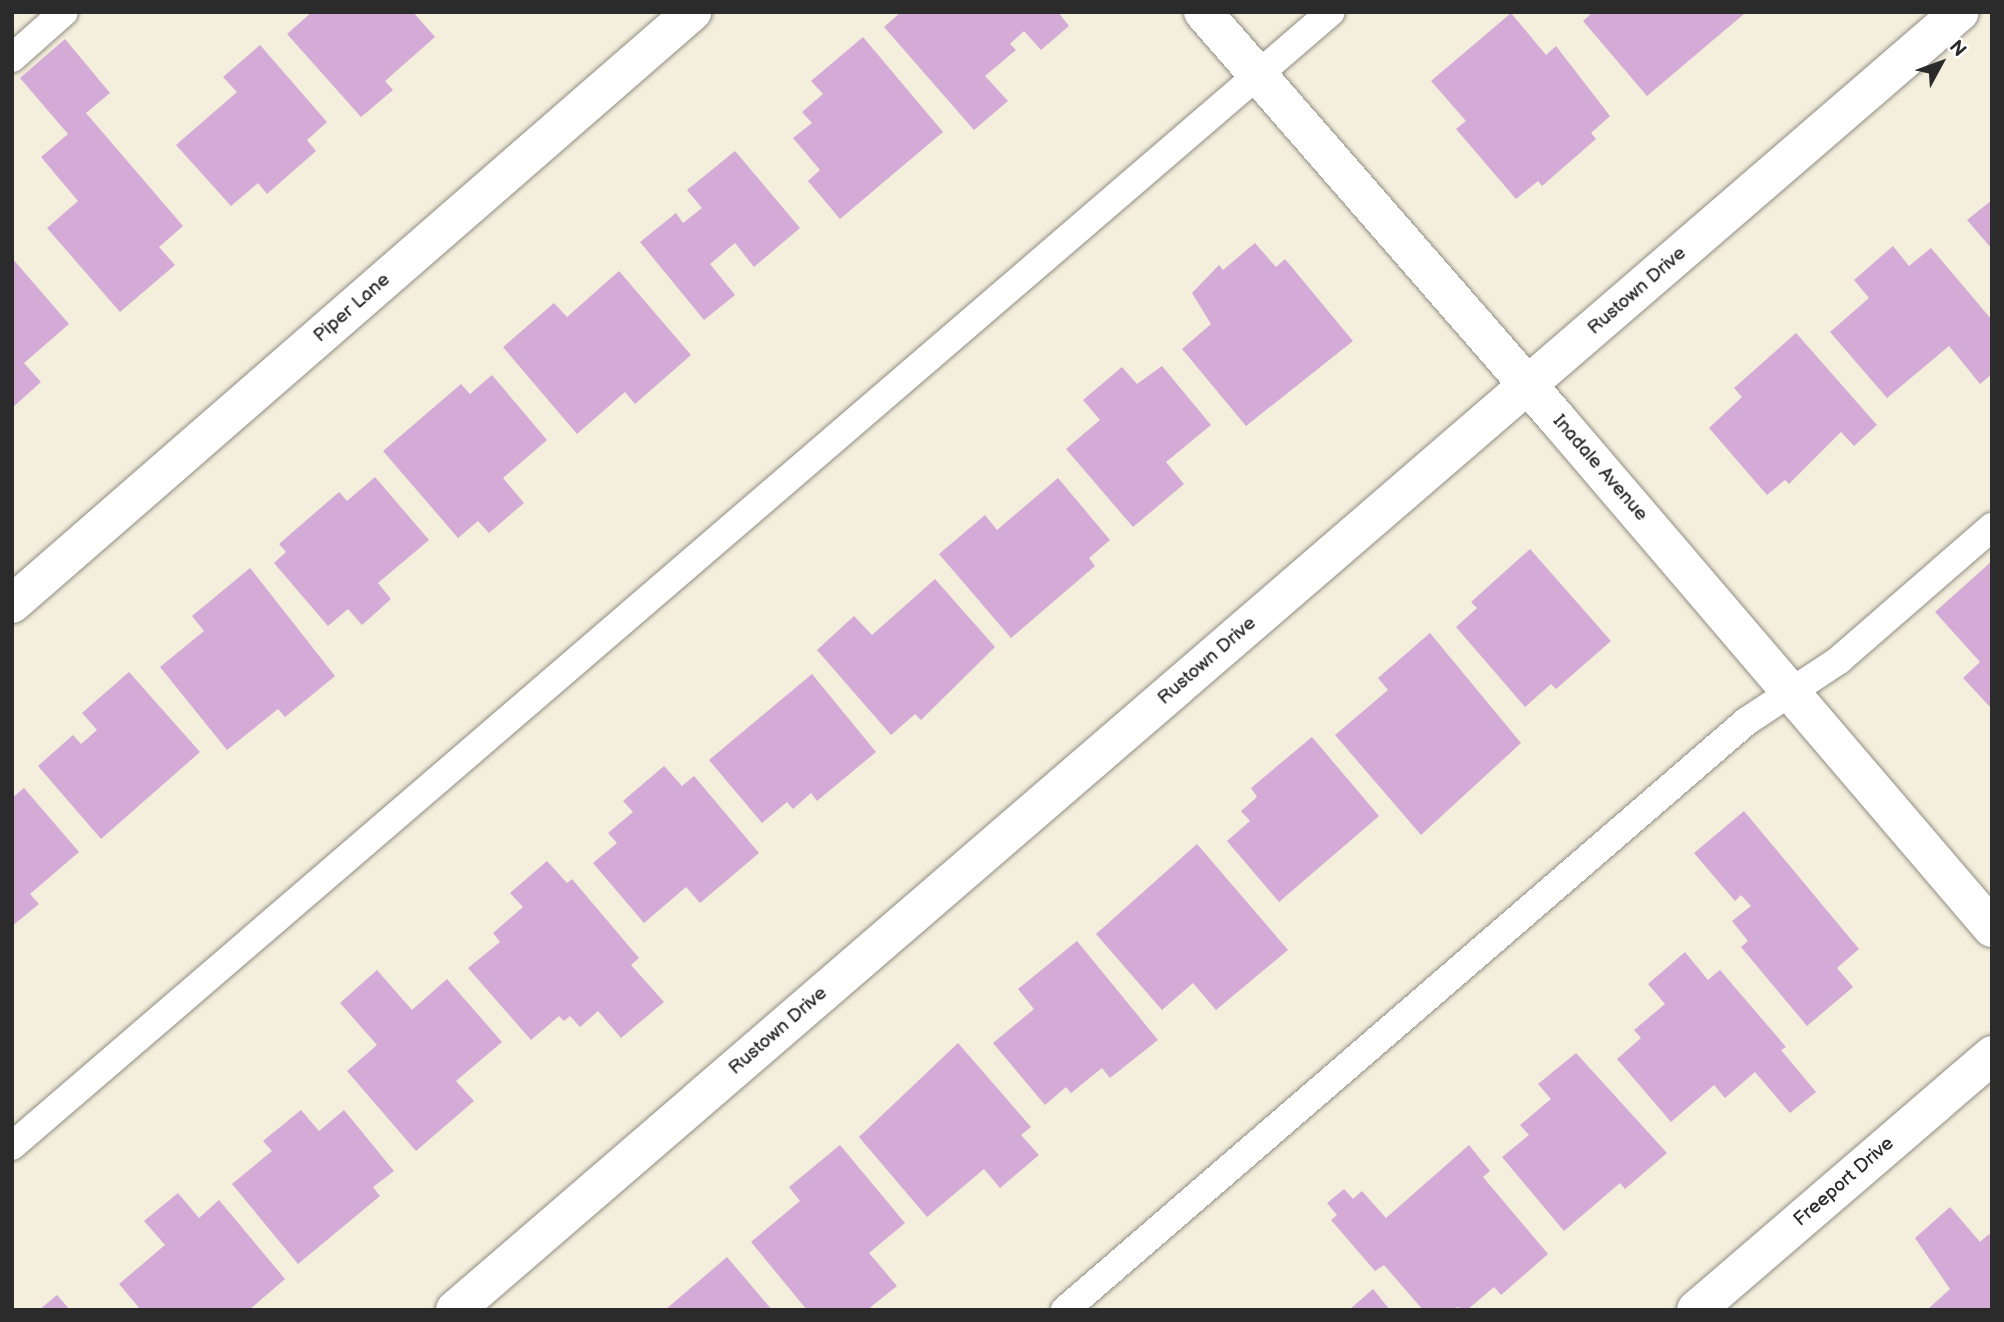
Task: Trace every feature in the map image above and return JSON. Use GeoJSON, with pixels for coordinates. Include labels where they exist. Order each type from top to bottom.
{"type":"FeatureCollection","features":[{"type":"Feature","properties":{"kind":"street","name":"Piper Lane"},"geometry":{"type":"LineString","coordinates":[[12,604],[692,12]]}},
{"type":"Feature","properties":{"kind":"street","name":"Inadale Avenue"},"geometry":{"type":"LineString","coordinates":[[1203,12],[1527,384],[1992,928]]}},
{"type":"Feature","properties":{"kind":"street","name":"Rustown Drive"},"geometry":{"type":"LineString","coordinates":[[455,1310],[1960,12]]}},
{"type":"Feature","properties":{"kind":"street","name":"Freeport Drive"},"geometry":{"type":"LineString","coordinates":[[1696,1310],[1992,1055]]}},
{"type":"Feature","properties":{"kind":"lane"},"geometry":{"type":"LineString","coordinates":[[12,58],[64,12]]}},
{"type":"Feature","properties":{"kind":"lane"},"geometry":{"type":"LineString","coordinates":[[12,1146],[1331,12]]}},
{"type":"Feature","properties":{"kind":"lane"},"geometry":{"type":"LineString","coordinates":[[1065,1310],[1748,721],[1839,660],[1992,527]]}},
{"type":"Feature","properties":{"kind":"building"},"geometry":{"type":"Polygon","coordinates":[[[312,12],[413,12],[435,37],[385,81],[393,90],[361,117],[287,34],[312,12]]]}},
{"type":"Feature","properties":{"kind":"building"},"geometry":{"type":"Polygon","coordinates":[[[901,12],[1058,12],[1069,26],[1041,50],[1024,31],[1010,44],[1016,50],[985,76],[1008,101],[974,130],[884,27],[901,12]]]}},
{"type":"Feature","properties":{"kind":"building"},"geometry":{"type":"Polygon","coordinates":[[[1593,12],[1744,14],[1647,96],[1583,21],[1593,12]]]}},
{"type":"Feature","properties":{"kind":"building"},"geometry":{"type":"Polygon","coordinates":[[[1511,13],[1546,55],[1556,46],[1610,116],[1591,133],[1596,139],[1542,186],[1538,181],[1516,199],[1456,129],[1466,121],[1431,81],[1511,13]]]}},
{"type":"Feature","properties":{"kind":"building"},"geometry":{"type":"Polygon","coordinates":[[[863,37],[943,132],[840,219],[808,181],[820,170],[793,138],[812,123],[802,112],[823,94],[811,81],[863,37]]]}},
{"type":"Feature","properties":{"kind":"building"},"geometry":{"type":"Polygon","coordinates":[[[65,39],[110,93],[86,113],[183,226],[159,247],[175,265],[120,312],[47,228],[78,201],[41,157],[68,134],[20,78],[65,39]]]}},
{"type":"Feature","properties":{"kind":"building"},"geometry":{"type":"Polygon","coordinates":[[[260,45],[327,122],[307,140],[316,151],[267,194],[258,183],[231,206],[176,145],[237,92],[223,77],[260,45]]]}},
{"type":"Feature","properties":{"kind":"building"},"geometry":{"type":"Polygon","coordinates":[[[735,151],[800,228],[754,267],[735,243],[710,264],[735,295],[704,320],[640,242],[676,213],[683,223],[702,208],[687,190],[735,151]]]}},
{"type":"Feature","properties":{"kind":"building"},"geometry":{"type":"Polygon","coordinates":[[[1992,200],[1992,249],[1967,220],[1992,200]]]}},
{"type":"Feature","properties":{"kind":"building"},"geometry":{"type":"Polygon","coordinates":[[[1255,243],[1276,267],[1285,259],[1353,341],[1246,426],[1182,349],[1211,324],[1192,293],[1219,265],[1223,270],[1255,243]]]}},
{"type":"Feature","properties":{"kind":"building"},"geometry":{"type":"Polygon","coordinates":[[[1893,246],[1909,266],[1931,248],[1992,320],[1992,374],[1980,384],[1949,346],[1887,398],[1830,332],[1869,298],[1854,280],[1893,246]]]}},
{"type":"Feature","properties":{"kind":"building"},"geometry":{"type":"Polygon","coordinates":[[[12,258],[69,324],[24,363],[41,382],[12,408],[12,258]]]}},
{"type":"Feature","properties":{"kind":"building"},"geometry":{"type":"Polygon","coordinates":[[[619,271],[691,355],[635,404],[625,392],[577,434],[503,347],[554,303],[567,317],[619,271]]]}},
{"type":"Feature","properties":{"kind":"building"},"geometry":{"type":"Polygon","coordinates":[[[1796,333],[1877,425],[1854,446],[1841,432],[1789,484],[1785,480],[1767,495],[1709,428],[1742,397],[1734,388],[1796,333]]]}},
{"type":"Feature","properties":{"kind":"building"},"geometry":{"type":"Polygon","coordinates":[[[1162,366],[1211,425],[1166,462],[1184,484],[1133,527],[1066,449],[1100,420],[1083,400],[1122,367],[1137,384],[1162,366]]]}},
{"type":"Feature","properties":{"kind":"building"},"geometry":{"type":"Polygon","coordinates":[[[492,375],[547,440],[503,478],[524,503],[489,533],[478,521],[458,538],[383,451],[461,384],[470,394],[492,375]]]}},
{"type":"Feature","properties":{"kind":"building"},"geometry":{"type":"Polygon","coordinates":[[[375,477],[429,540],[378,583],[391,599],[362,625],[348,609],[328,626],[274,563],[286,552],[279,544],[339,492],[347,501],[375,477]]]}},
{"type":"Feature","properties":{"kind":"building"},"geometry":{"type":"Polygon","coordinates":[[[1058,478],[1110,540],[1089,558],[1095,566],[1011,638],[939,554],[985,515],[997,530],[1058,478]]]}},
{"type":"Feature","properties":{"kind":"building"},"geometry":{"type":"Polygon","coordinates":[[[1530,549],[1611,641],[1556,689],[1551,684],[1525,707],[1456,627],[1477,608],[1471,602],[1530,549]]]}},
{"type":"Feature","properties":{"kind":"building"},"geometry":{"type":"Polygon","coordinates":[[[1992,561],[1992,709],[1963,678],[1980,662],[1935,612],[1992,561]]]}},
{"type":"Feature","properties":{"kind":"building"},"geometry":{"type":"Polygon","coordinates":[[[250,568],[335,676],[285,717],[278,709],[227,750],[160,667],[204,631],[192,616],[250,568]]]}},
{"type":"Feature","properties":{"kind":"building"},"geometry":{"type":"Polygon","coordinates":[[[935,579],[995,647],[921,720],[915,714],[891,735],[817,650],[854,616],[872,635],[935,579]]]}},
{"type":"Feature","properties":{"kind":"building"},"geometry":{"type":"Polygon","coordinates":[[[1430,633],[1521,743],[1421,835],[1335,735],[1388,690],[1378,678],[1430,633]]]}},
{"type":"Feature","properties":{"kind":"building"},"geometry":{"type":"Polygon","coordinates":[[[129,672],[200,752],[101,839],[38,766],[73,735],[81,744],[97,730],[82,713],[129,672]]]}},
{"type":"Feature","properties":{"kind":"building"},"geometry":{"type":"Polygon","coordinates":[[[812,674],[876,752],[817,801],[811,793],[793,809],[787,802],[762,823],[709,760],[812,674]]]}},
{"type":"Feature","properties":{"kind":"building"},"geometry":{"type":"Polygon","coordinates":[[[1312,737],[1379,816],[1279,902],[1227,841],[1250,821],[1241,811],[1257,797],[1251,788],[1312,737]]]}},
{"type":"Feature","properties":{"kind":"building"},"geometry":{"type":"Polygon","coordinates":[[[664,766],[682,786],[694,776],[759,853],[700,903],[686,887],[644,923],[593,863],[617,843],[608,833],[633,812],[623,801],[664,766]]]}},
{"type":"Feature","properties":{"kind":"building"},"geometry":{"type":"Polygon","coordinates":[[[24,788],[79,852],[30,894],[39,904],[12,926],[12,798],[24,788]]]}},
{"type":"Feature","properties":{"kind":"building"},"geometry":{"type":"Polygon","coordinates":[[[1744,811],[1859,949],[1837,968],[1853,987],[1807,1026],[1741,947],[1748,941],[1732,921],[1751,906],[1741,895],[1735,901],[1694,853],[1744,811]]]}},
{"type":"Feature","properties":{"kind":"building"},"geometry":{"type":"Polygon","coordinates":[[[1197,844],[1288,950],[1216,1010],[1193,983],[1162,1010],[1096,934],[1197,844]]]}},
{"type":"Feature","properties":{"kind":"building"},"geometry":{"type":"Polygon","coordinates":[[[547,861],[567,883],[572,879],[639,958],[631,965],[664,1002],[621,1038],[598,1011],[580,1027],[570,1016],[564,1021],[559,1016],[531,1040],[468,968],[500,942],[493,933],[523,907],[510,893],[547,861]]]}},
{"type":"Feature","properties":{"kind":"building"},"geometry":{"type":"Polygon","coordinates":[[[1077,941],[1158,1040],[1110,1078],[1102,1068],[1071,1093],[1066,1087],[1045,1105],[993,1043],[1034,1009],[1018,989],[1077,941]]]}},
{"type":"Feature","properties":{"kind":"building"},"geometry":{"type":"Polygon","coordinates":[[[1685,952],[1708,980],[1720,970],[1786,1047],[1781,1050],[1816,1092],[1790,1113],[1755,1072],[1725,1098],[1714,1085],[1671,1122],[1617,1059],[1641,1038],[1634,1030],[1665,1004],[1648,984],[1685,952]]]}},
{"type":"Feature","properties":{"kind":"building"},"geometry":{"type":"Polygon","coordinates":[[[377,970],[412,1010],[447,979],[502,1042],[456,1081],[474,1101],[416,1151],[347,1071],[377,1045],[340,1003],[377,970]]]}},
{"type":"Feature","properties":{"kind":"building"},"geometry":{"type":"Polygon","coordinates":[[[958,1043],[1031,1127],[1021,1135],[1039,1155],[1000,1188],[984,1169],[927,1217],[859,1137],[958,1043]]]}},
{"type":"Feature","properties":{"kind":"building"},"geometry":{"type":"Polygon","coordinates":[[[1576,1053],[1667,1153],[1625,1189],[1620,1183],[1564,1231],[1502,1157],[1529,1135],[1520,1125],[1551,1099],[1538,1084],[1576,1053]]]}},
{"type":"Feature","properties":{"kind":"building"},"geometry":{"type":"Polygon","coordinates":[[[301,1110],[319,1131],[344,1110],[394,1171],[373,1187],[380,1196],[298,1264],[232,1184],[272,1151],[263,1141],[301,1110]]]}},
{"type":"Feature","properties":{"kind":"building"},"geometry":{"type":"Polygon","coordinates":[[[840,1145],[905,1223],[869,1253],[897,1286],[867,1310],[807,1310],[751,1242],[800,1201],[789,1187],[840,1145]]]}},
{"type":"Feature","properties":{"kind":"building"},"geometry":{"type":"Polygon","coordinates":[[[1469,1145],[1490,1171],[1483,1177],[1548,1254],[1501,1295],[1494,1287],[1467,1310],[1457,1307],[1454,1310],[1423,1310],[1384,1265],[1375,1271],[1331,1220],[1337,1215],[1327,1203],[1344,1189],[1353,1199],[1362,1191],[1386,1218],[1469,1145]]]}},
{"type":"Feature","properties":{"kind":"building"},"geometry":{"type":"Polygon","coordinates":[[[178,1193],[199,1218],[219,1200],[285,1279],[249,1310],[141,1310],[119,1284],[165,1245],[144,1221],[178,1193]]]}},
{"type":"Feature","properties":{"kind":"building"},"geometry":{"type":"Polygon","coordinates":[[[1950,1207],[1980,1242],[1989,1234],[1992,1238],[1992,1310],[1927,1310],[1950,1289],[1915,1238],[1950,1207]]]}},
{"type":"Feature","properties":{"kind":"building"},"geometry":{"type":"Polygon","coordinates":[[[727,1257],[772,1310],[665,1310],[727,1257]]]}},
{"type":"Feature","properties":{"kind":"building"},"geometry":{"type":"Polygon","coordinates":[[[1373,1289],[1390,1310],[1349,1310],[1373,1289]]]}},
{"type":"Feature","properties":{"kind":"building"},"geometry":{"type":"Polygon","coordinates":[[[57,1295],[70,1310],[39,1310],[57,1295]]]}}]}
